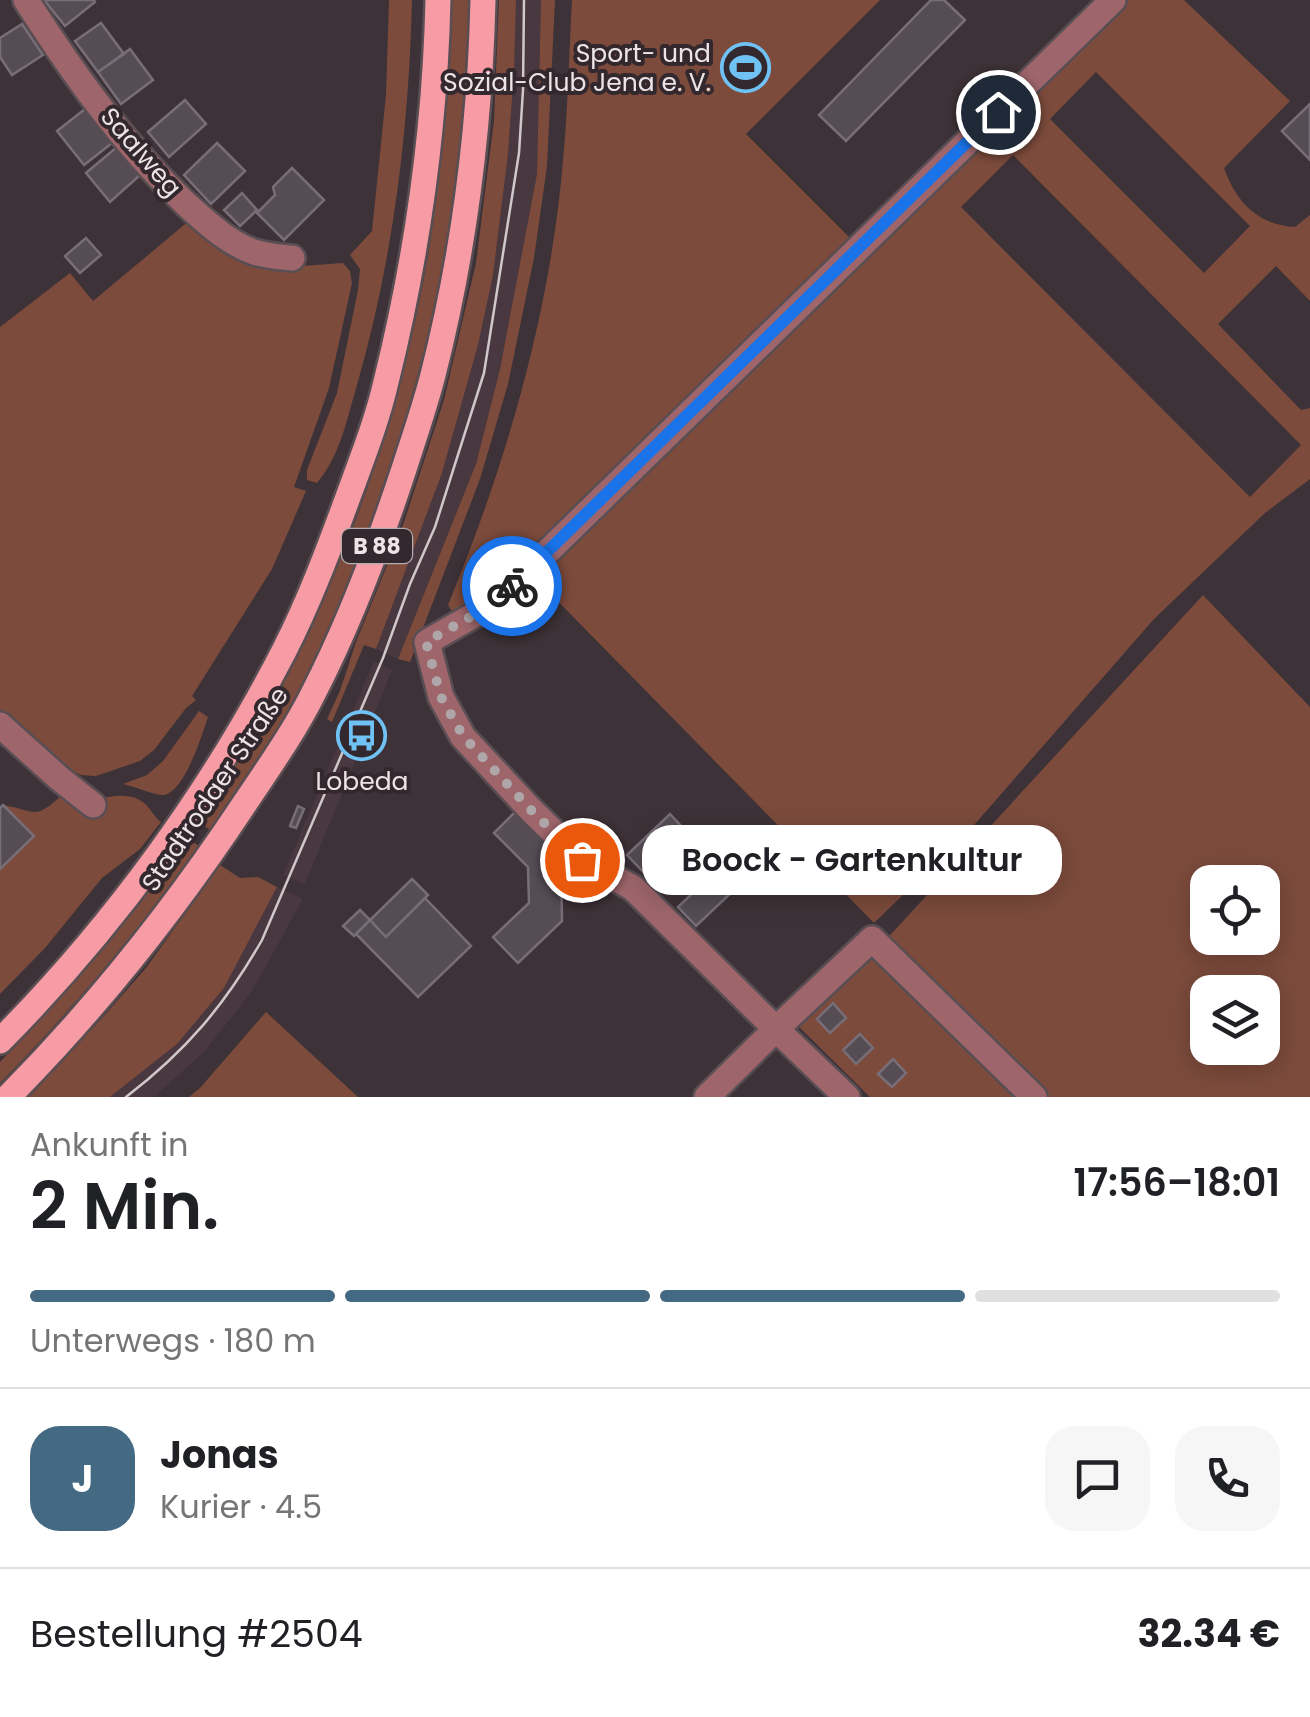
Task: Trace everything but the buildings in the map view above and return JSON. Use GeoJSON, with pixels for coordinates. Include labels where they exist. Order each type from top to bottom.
{"type":"FeatureCollection","features":[{"type":"Feature","properties":{"kind":"main road","name":"Stadtrodaer Straße"},"geometry":{"type":"LineString","coordinates":[[4,1036],[77,956],[182,822],[242,728],[286,648],[315,582],[386,385],[414,259],[428,153],[438,0]]}},
{"type":"Feature","properties":{"kind":"main road","name":"Stadtrodaer Straße"},"geometry":{"type":"LineString","coordinates":[[8,1097],[124,970],[205,862],[313,695],[348,620],[386,524],[433,377],[462,244],[475,139],[483,0]]}},
{"type":"Feature","properties":{"kind":"street","name":"Saalweg"},"geometry":{"type":"LineString","coordinates":[[26,0],[68,66],[157,176],[202,220],[254,252],[292,258]]}},
{"type":"Feature","properties":{"kind":"street"},"geometry":{"type":"LineString","coordinates":[[847,1097],[634,888],[582,860],[531,810],[463,736],[441,697],[426,642],[495,603],[1112,0]]}},
{"type":"Feature","properties":{"kind":"street"},"geometry":{"type":"LineString","coordinates":[[0,725],[93,805]]}},
{"type":"Feature","properties":{"kind":"street"},"geometry":{"type":"LineString","coordinates":[[707,1097],[872,938],[1034,1097]]}},
{"type":"Feature","properties":{"kind":"shaded area"},"geometry":{"type":"Polygon","coordinates":[[[389,0],[412,0],[397,194],[370,338],[357,385],[337,449],[317,483],[307,480],[307,470],[337,393],[358,290],[360,269],[350,255],[372,231],[386,95],[389,0]]]}},
{"type":"Feature","properties":{"kind":"shaded area"},"geometry":{"type":"Polygon","coordinates":[[[451,0],[469,0],[458,159],[441,276],[407,414],[361,549],[312,666],[212,831],[198,822],[268,711],[313,624],[356,520],[392,412],[419,303],[434,218],[451,0]]]}},
{"type":"Feature","properties":{"kind":"shaded area"},"geometry":{"type":"Polygon","coordinates":[[[499,0],[516,0],[514,71],[493,275],[478,345],[442,473],[376,649],[364,645],[332,722],[327,719],[401,531],[444,400],[476,263],[494,121],[499,0]]]}},
{"type":"Feature","properties":{"kind":"shaded area"},"geometry":{"type":"Polygon","coordinates":[[[516,0],[541,0],[537,174],[500,369],[476,464],[398,659],[376,649],[442,473],[493,275],[508,154],[516,0]]]}},
{"type":"Feature","properties":{"kind":"shaded area"},"geometry":{"type":"Polygon","coordinates":[[[541,0],[555,0],[547,166],[534,258],[508,384],[480,479],[410,662],[398,659],[476,464],[500,369],[537,174],[541,0]]]}},
{"type":"Feature","properties":{"kind":"shaded area"},"geometry":{"type":"Polygon","coordinates":[[[572,0],[880,0],[746,134],[858,246],[502,587],[453,613],[448,605],[506,443],[548,275],[563,161],[572,0]]]}},
{"type":"Feature","properties":{"kind":"shaded area"},"geometry":{"type":"Polygon","coordinates":[[[1129,0],[1184,0],[1290,101],[1224,168],[1242,201],[1259,216],[1295,227],[1310,215],[1310,301],[1276,266],[1218,324],[1301,410],[1310,408],[1310,479],[1265,513],[1154,619],[967,833],[874,923],[533,576],[1129,0]],[[1096,72],[1050,119],[1204,273],[1250,226],[1096,72]],[[1013,155],[961,207],[1250,497],[1301,445],[1013,155]]]}},
{"type":"Feature","properties":{"kind":"shaded area"},"geometry":{"type":"Polygon","coordinates":[[[190,220],[288,267],[343,263],[350,271],[352,283],[329,388],[294,487],[306,491],[272,569],[192,696],[196,700],[154,750],[140,761],[96,776],[81,775],[44,752],[0,712],[0,327],[70,273],[93,301],[190,220]]]}},
{"type":"Feature","properties":{"kind":"shaded area"},"geometry":{"type":"Polygon","coordinates":[[[1203,595],[1310,707],[1310,1097],[870,1097],[797,1025],[882,944],[1203,595]]]}},
{"type":"Feature","properties":{"kind":"shaded area"},"geometry":{"type":"Polygon","coordinates":[[[374,661],[392,670],[305,884],[283,875],[374,661]]]}},
{"type":"Feature","properties":{"kind":"shaded area"},"geometry":{"type":"Polygon","coordinates":[[[199,711],[208,717],[186,773],[172,791],[160,795],[123,784],[147,775],[163,761],[199,711]]]}},
{"type":"Feature","properties":{"kind":"shaded area"},"geometry":{"type":"Polygon","coordinates":[[[63,794],[78,805],[111,796],[129,796],[144,803],[161,822],[140,849],[102,878],[45,948],[0,994],[0,869],[33,836],[3,805],[35,812],[63,794]]]}},
{"type":"Feature","properties":{"kind":"shaded area"},"geometry":{"type":"Polygon","coordinates":[[[187,838],[199,846],[153,908],[79,998],[0,1083],[0,1062],[98,953],[187,838]]]}},
{"type":"Feature","properties":{"kind":"shaded area"},"geometry":{"type":"Polygon","coordinates":[[[220,865],[240,878],[258,877],[277,887],[224,988],[177,1044],[110,1097],[29,1097],[146,968],[220,865]]]}},
{"type":"Feature","properties":{"kind":"shaded area"},"geometry":{"type":"Polygon","coordinates":[[[277,887],[303,899],[252,991],[205,1051],[154,1097],[110,1097],[177,1044],[224,988],[277,887]]]}},
{"type":"Feature","properties":{"kind":"shaded area"},"geometry":{"type":"Polygon","coordinates":[[[266,1012],[358,1097],[189,1097],[266,1012]]]}},
{"type":"Feature","properties":{"kind":"tram line"},"geometry":{"type":"LineString","coordinates":[[126,1097],[203,1026],[262,940],[435,527],[484,373],[519,153],[524,0]]}},
{"type":"Feature","properties":{"kind":"way so far"},"geometry":{"type":"LineString","coordinates":[[512,586],[495,603],[426,642],[429,655],[441,697],[463,736],[582,860]]}},
{"type":"Feature","properties":{"kind":"place","name":"Sport- und Sozial-Club Jena e. V."},"geometry":{"type":"Point","coordinates":[746,67]}},
{"type":"Feature","properties":{"kind":"place","name":"Lobeda"},"geometry":{"type":"Point","coordinates":[362,735]}},
{"type":"Feature","properties":{"kind":"place","name":"Boock - Gartenkultur"},"geometry":{"type":"Point","coordinates":[582,860]}},
{"type":"Feature","properties":{"kind":"route"},"geometry":{"type":"LineString","coordinates":[[512,586],[998,112]]}}]}
